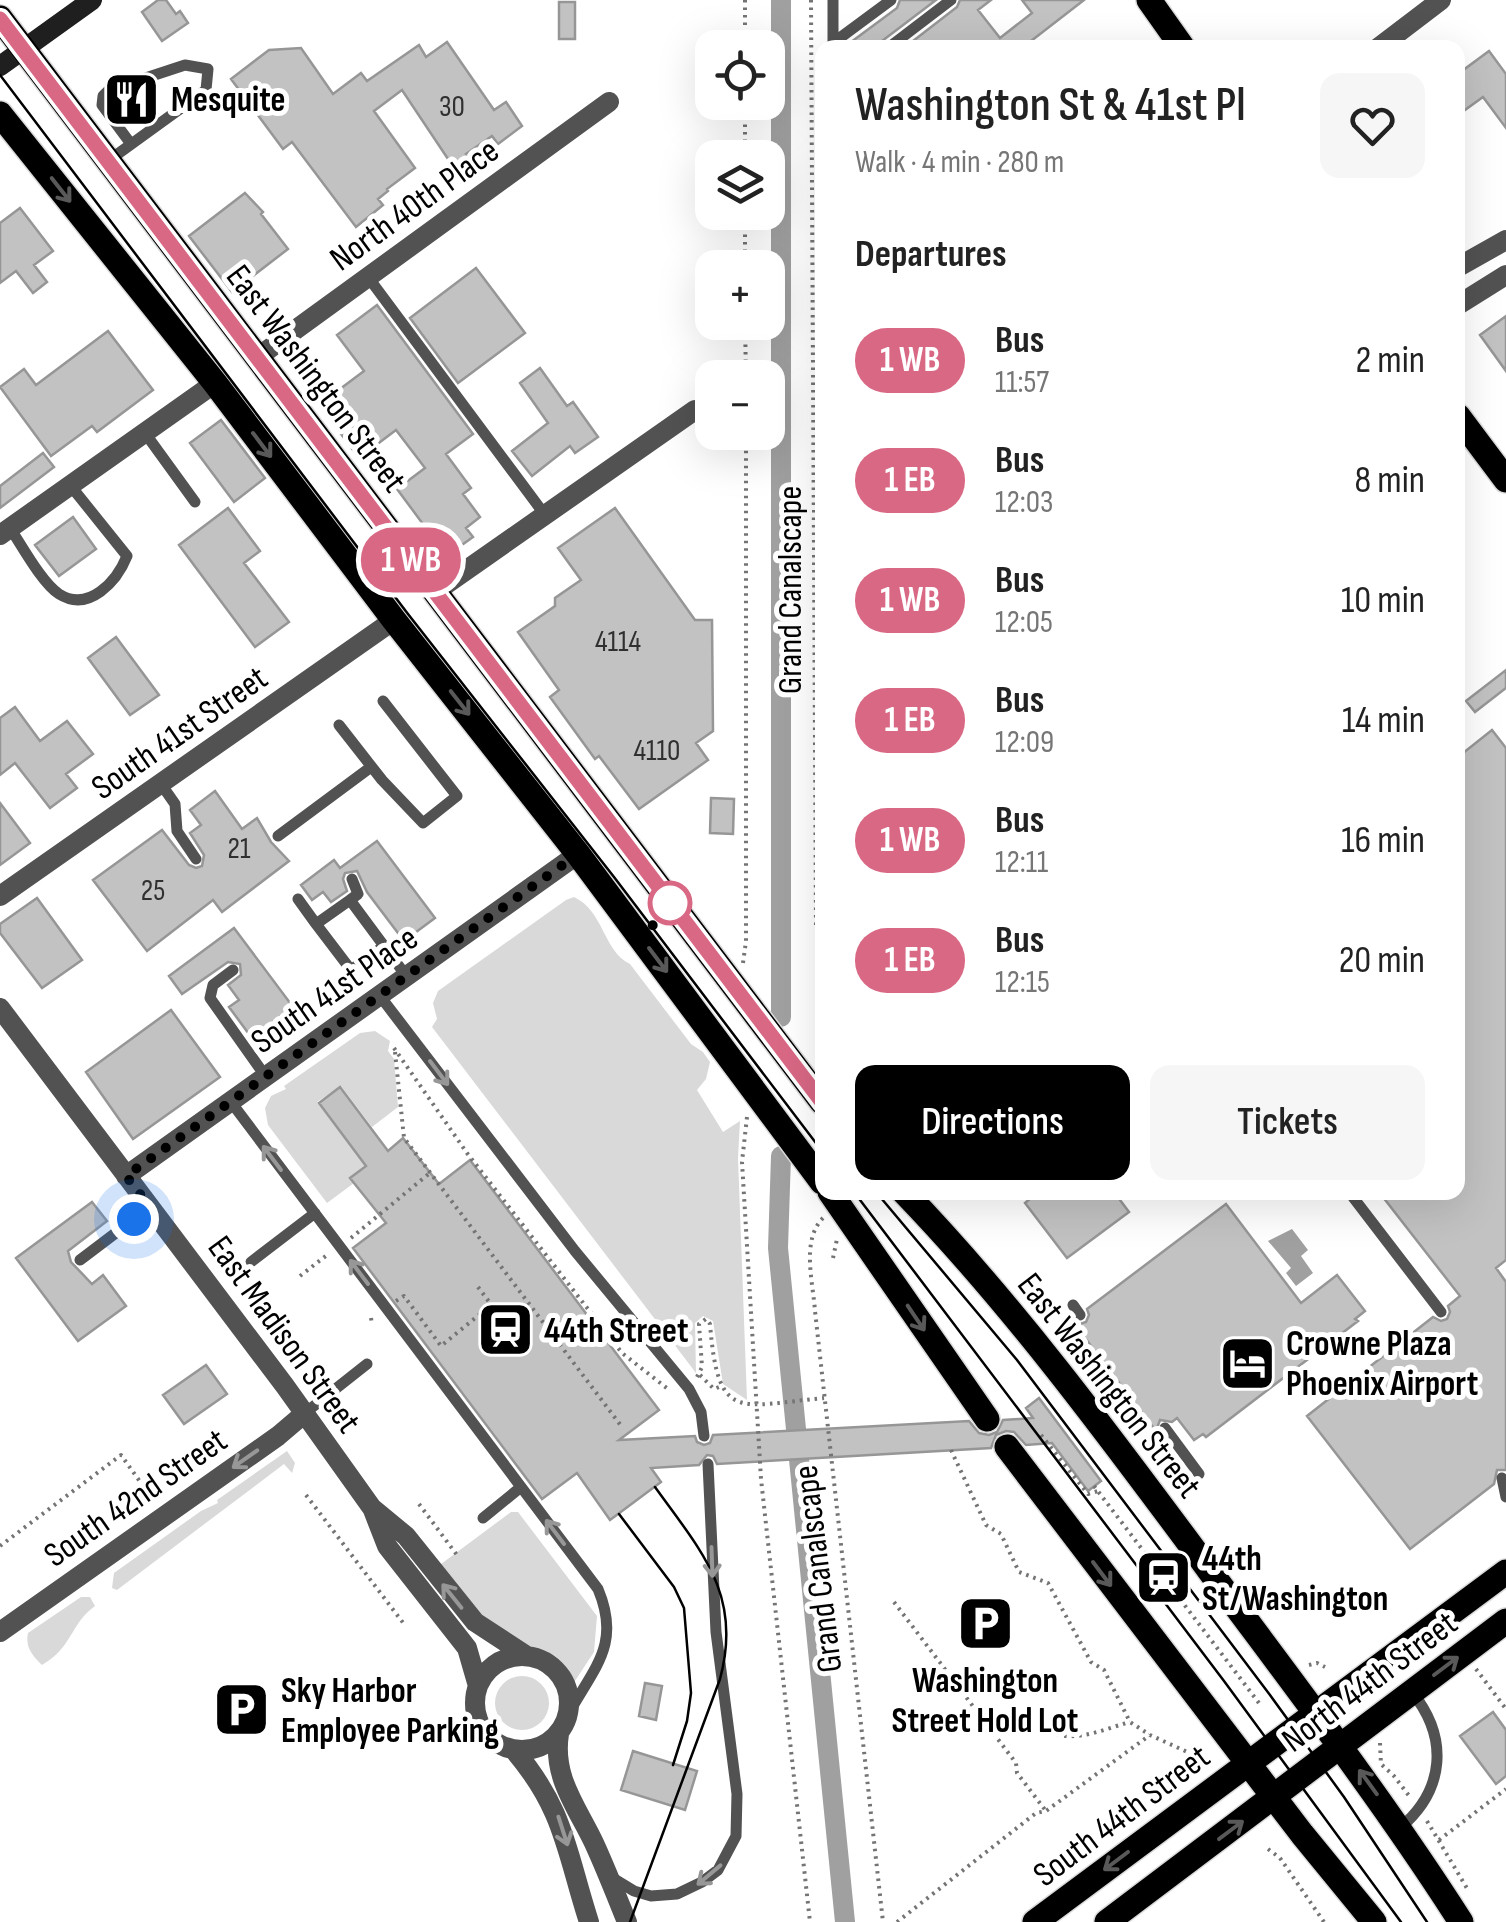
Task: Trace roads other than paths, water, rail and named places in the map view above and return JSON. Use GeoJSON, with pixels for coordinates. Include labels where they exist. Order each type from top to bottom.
{"type":"FeatureCollection","features":[{"type":"Feature","properties":{"kind":"main road"},"geometry":{"type":"LineString","coordinates":[[0,66],[92,0]]}},
{"type":"Feature","properties":{"kind":"main road"},"geometry":{"type":"LineString","coordinates":[[1149,0],[1178,40]]}},
{"type":"Feature","properties":{"kind":"main road","name":"East Washington Street"},"geometry":{"type":"LineString","coordinates":[[0,18],[435,592],[732,971],[743,999],[815,1091]]}},
{"type":"Feature","properties":{"kind":"main road"},"geometry":{"type":"LineString","coordinates":[[0,114],[215,383],[578,854],[815,1172]]}},
{"type":"Feature","properties":{"kind":"main road"},"geometry":{"type":"LineString","coordinates":[[1465,425],[1506,480]]}},
{"type":"Feature","properties":{"kind":"main road","name":"East Washington Street"},"geometry":{"type":"LineString","coordinates":[[911,1200],[966,1259],[1101,1428],[1341,1746],[1410,1820],[1468,1912]]}},
{"type":"Feature","properties":{"kind":"main road"},"geometry":{"type":"LineString","coordinates":[[828,1204],[987,1419]]}},
{"type":"Feature","properties":{"kind":"main road"},"geometry":{"type":"LineString","coordinates":[[1007,1447],[1248,1764],[1374,1922]]}},
{"type":"Feature","properties":{"kind":"main road","name":"North 44th Street"},"geometry":{"type":"LineString","coordinates":[[1248,1764],[1506,1572]]}},
{"type":"Feature","properties":{"kind":"main road","name":"North 44th Street"},"geometry":{"type":"LineString","coordinates":[[1274,1796],[1506,1621]]}},
{"type":"Feature","properties":{"kind":"main road","name":"South 44th Street"},"geometry":{"type":"LineString","coordinates":[[1035,1922],[1248,1764]]}},
{"type":"Feature","properties":{"kind":"main road"},"geometry":{"type":"LineString","coordinates":[[1107,1922],[1274,1796]]}},
{"type":"Feature","properties":{"kind":"street"},"geometry":{"type":"LineString","coordinates":[[1388,40],[1441,0]]}},
{"type":"Feature","properties":{"kind":"street","name":"North 40th Place"},"geometry":{"type":"LineString","coordinates":[[258,357],[609,102]]}},
{"type":"Feature","properties":{"kind":"street"},"geometry":{"type":"LineString","coordinates":[[1465,263],[1506,240]]}},
{"type":"Feature","properties":{"kind":"street"},"geometry":{"type":"LineString","coordinates":[[1465,301],[1506,275]]}},
{"type":"Feature","properties":{"kind":"street"},"geometry":{"type":"LineString","coordinates":[[5,532],[215,383]]}},
{"type":"Feature","properties":{"kind":"street"},"geometry":{"type":"LineString","coordinates":[[435,592],[695,410]]}},
{"type":"Feature","properties":{"kind":"street","name":"South 41st Street"},"geometry":{"type":"LineString","coordinates":[[2,892],[394,620]]}},
{"type":"Feature","properties":{"kind":"street","name":"South 41st Place"},"geometry":{"type":"LineString","coordinates":[[126,1176],[578,854]]}},
{"type":"Feature","properties":{"kind":"street","name":"East Madison Street"},"geometry":{"type":"LineString","coordinates":[[0,1008],[372,1508],[387,1546],[467,1648],[478,1686]]}},
{"type":"Feature","properties":{"kind":"street","name":"South 42nd Street"},"geometry":{"type":"LineString","coordinates":[[0,1632],[305,1414]]}},
{"type":"Feature","properties":{"kind":"street","name":"East Madison Street"},"geometry":{"type":"LineString","coordinates":[[372,1508],[406,1536],[475,1622],[527,1656]]}},
{"type":"Feature","properties":{"kind":"street"},"geometry":{"type":"LineString","coordinates":[[527,1656],[552,1666],[561,1676],[567,1687],[569,1713],[558,1734],[546,1745],[514,1750],[492,1740],[482,1729],[475,1700],[478,1686],[498,1662],[527,1656]]}},
{"type":"Feature","properties":{"kind":"street"},"geometry":{"type":"LineString","coordinates":[[558,1734],[556,1750],[564,1787],[609,1876],[627,1922]]}},
{"type":"Feature","properties":{"kind":"street"},"geometry":{"type":"LineString","coordinates":[[514,1750],[554,1805],[589,1922]]}},
{"type":"Feature","properties":{"kind":"lane"},"geometry":{"type":"LineString","coordinates":[[833,0],[833,40]]}},
{"type":"Feature","properties":{"kind":"lane"},"geometry":{"type":"LineString","coordinates":[[839,40],[891,0]]}},
{"type":"Feature","properties":{"kind":"lane"},"geometry":{"type":"LineString","coordinates":[[898,40],[951,0]]}},
{"type":"Feature","properties":{"kind":"lane"},"geometry":{"type":"LineString","coordinates":[[108,161],[206,90],[208,69],[185,65],[109,90],[102,105],[131,144]]}},
{"type":"Feature","properties":{"kind":"lane"},"geometry":{"type":"LineString","coordinates":[[368,277],[545,515]]}},
{"type":"Feature","properties":{"kind":"lane"},"geometry":{"type":"LineString","coordinates":[[145,433],[195,502]]}},
{"type":"Feature","properties":{"kind":"lane"},"geometry":{"type":"LineString","coordinates":[[5,532],[61,596],[80,600],[93,596],[120,572],[127,556],[70,485]]}},
{"type":"Feature","properties":{"kind":"lane"},"geometry":{"type":"LineString","coordinates":[[339,725],[423,823],[458,796],[383,700]]}},
{"type":"Feature","properties":{"kind":"lane"},"geometry":{"type":"LineString","coordinates":[[278,836],[371,766]]}},
{"type":"Feature","properties":{"kind":"lane"},"geometry":{"type":"LineString","coordinates":[[161,784],[175,804],[177,831],[196,859]]}},
{"type":"Feature","properties":{"kind":"lane"},"geometry":{"type":"LineString","coordinates":[[316,924],[358,894],[352,878]]}},
{"type":"Feature","properties":{"kind":"lane"},"geometry":{"type":"LineString","coordinates":[[298,899],[351,970],[384,946]]}},
{"type":"Feature","properties":{"kind":"lane"},"geometry":{"type":"LineString","coordinates":[[350,900],[407,977]]}},
{"type":"Feature","properties":{"kind":"lane"},"geometry":{"type":"LineString","coordinates":[[233,970],[213,985],[210,998],[266,1077]]}},
{"type":"Feature","properties":{"kind":"lane"},"geometry":{"type":"LineString","coordinates":[[380,996],[575,1250],[689,1389],[701,1412],[704,1436]]}},
{"type":"Feature","properties":{"kind":"lane"},"geometry":{"type":"LineString","coordinates":[[231,1102],[598,1588],[609,1632],[604,1651],[569,1713]]}},
{"type":"Feature","properties":{"kind":"lane"},"geometry":{"type":"LineString","coordinates":[[1356,1200],[1440,1312]]}},
{"type":"Feature","properties":{"kind":"lane"},"geometry":{"type":"LineString","coordinates":[[80,1260],[150,1207]]}},
{"type":"Feature","properties":{"kind":"lane"},"geometry":{"type":"LineString","coordinates":[[251,1262],[314,1214]]}},
{"type":"Feature","properties":{"kind":"lane"},"geometry":{"type":"LineString","coordinates":[[305,1414],[367,1364]]}},
{"type":"Feature","properties":{"kind":"lane"},"geometry":{"type":"LineString","coordinates":[[1165,1428],[1199,1474]]}},
{"type":"Feature","properties":{"kind":"lane"},"geometry":{"type":"LineString","coordinates":[[609,1876],[650,1896],[677,1894],[718,1870],[736,1836],[738,1806],[716,1632],[708,1464]]}},
{"type":"Feature","properties":{"kind":"lane"},"geometry":{"type":"LineString","coordinates":[[1502,1478],[1506,1496]]}},
{"type":"Feature","properties":{"kind":"lane"},"geometry":{"type":"LineString","coordinates":[[482,1518],[521,1487]]}},
{"type":"Feature","properties":{"kind":"lane"},"geometry":{"type":"LineString","coordinates":[[1410,1820],[1434,1788],[1435,1728],[1412,1692]]}},
{"type":"Feature","properties":{"kind":"waterway"},"geometry":{"type":"LineString","coordinates":[[781,0],[781,1017]]}},
{"type":"Feature","properties":{"kind":"waterway"},"geometry":{"type":"LineString","coordinates":[[781,1156],[778,1248],[845,1922]]}},
{"type":"Feature","properties":{"kind":"tram line"},"geometry":{"type":"LineString","coordinates":[[0,75],[408,614],[815,1142]]}},
{"type":"Feature","properties":{"kind":"tram line"},"geometry":{"type":"LineString","coordinates":[[860,1200],[1401,1922]]}},
{"type":"Feature","properties":{"kind":"tram line"},"geometry":{"type":"LineString","coordinates":[[883,1200],[1017,1360],[1270,1695],[1427,1922]]}},
{"type":"Feature","properties":{"kind":"tram line"},"geometry":{"type":"LineString","coordinates":[[630,1922],[720,1679],[726,1649],[722,1598],[713,1575],[655,1487]]}},
{"type":"Feature","properties":{"kind":"tram line"},"geometry":{"type":"LineString","coordinates":[[619,1514],[674,1587],[684,1608],[691,1693],[673,1765]]}},
{"type":"Feature","properties":{"kind":"place","name":"Mesquite"},"geometry":{"type":"Point","coordinates":[132,99]}},
{"type":"Feature","properties":{"kind":"place","name":"44th Street"},"geometry":{"type":"Point","coordinates":[505,1330]}},
{"type":"Feature","properties":{"kind":"place","name":"Crowne Plaza Phoenix Airport"},"geometry":{"type":"Point","coordinates":[1247,1363]}},
{"type":"Feature","properties":{"kind":"place","name":"44th St/Washington"},"geometry":{"type":"Point","coordinates":[1163,1578]}},
{"type":"Feature","properties":{"kind":"place","name":"Washington Street Hold Lot"},"geometry":{"type":"Point","coordinates":[985,1624]}},
{"type":"Feature","properties":{"kind":"place","name":"Sky Harbor Employee Parking"},"geometry":{"type":"Point","coordinates":[242,1710]}}]}
